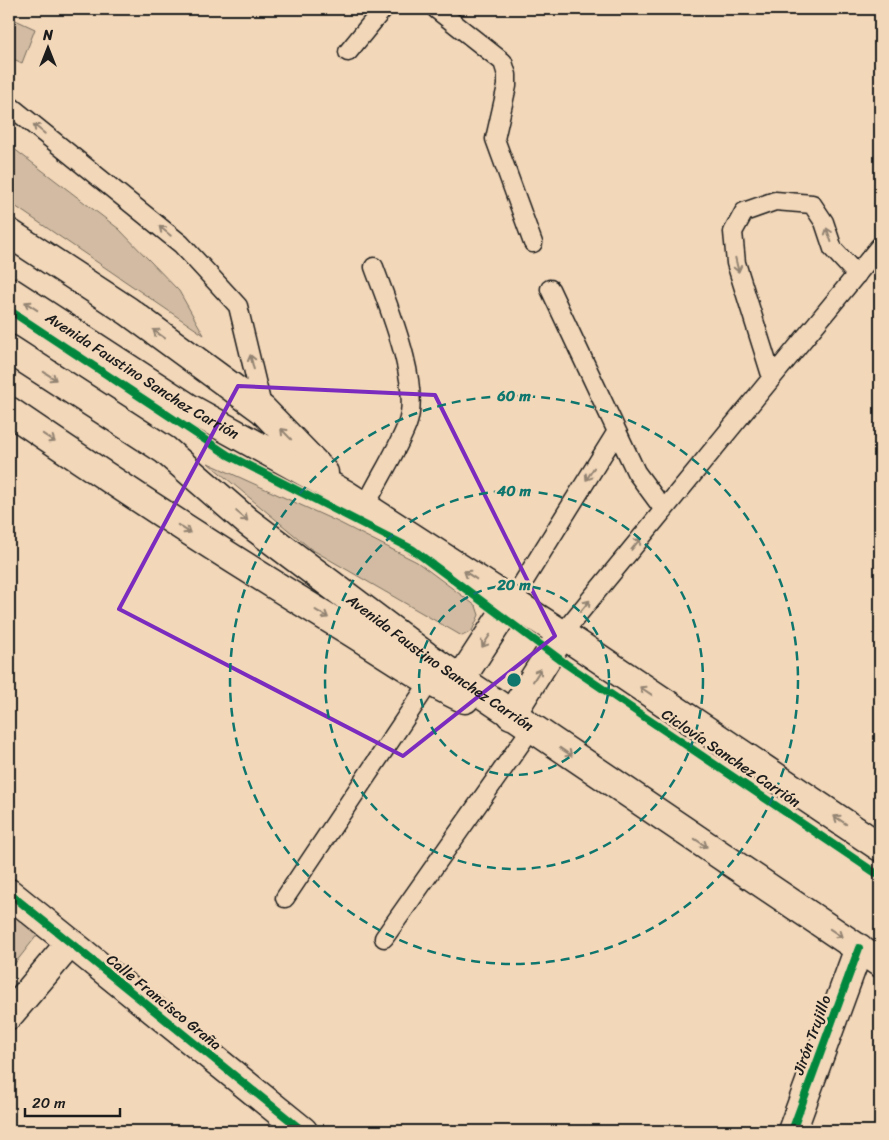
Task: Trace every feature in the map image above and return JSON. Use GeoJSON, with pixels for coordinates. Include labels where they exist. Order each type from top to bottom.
{"type":"FeatureCollection","features":[{"type":"Feature","properties":{"kind":"main road"},"geometry":{"type":"LineString","coordinates":[[9,233],[128,311],[263,410],[355,500]]}},
{"type":"Feature","properties":{"kind":"main road","name":"Avenida Faustino Sanchez Carrión"},"geometry":{"type":"LineString","coordinates":[[9,291],[189,408],[355,500],[562,634],[880,847]]}},
{"type":"Feature","properties":{"kind":"main road","name":"Avenida Faustino Sanchez Carrión"},"geometry":{"type":"LineString","coordinates":[[9,349],[166,450],[248,522],[460,680],[869,955]]}},
{"type":"Feature","properties":{"kind":"main road"},"geometry":{"type":"LineString","coordinates":[[9,410],[182,527],[349,630],[430,683],[486,709],[521,722],[562,634]]}},
{"type":"Feature","properties":{"kind":"main road"},"geometry":{"type":"LineString","coordinates":[[460,680],[511,602]]}},
{"type":"Feature","properties":{"kind":"main road","name":"Calle Francisco Graña"},"geometry":{"type":"LineString","coordinates":[[9,893],[303,1131]]}},
{"type":"Feature","properties":{"kind":"main road"},"geometry":{"type":"LineString","coordinates":[[9,1015],[70,944]]}},
{"type":"Feature","properties":{"kind":"main road","name":"Jirón Trujillo"},"geometry":{"type":"LineString","coordinates":[[792,1131],[869,955]]}},
{"type":"Feature","properties":{"kind":"lane"},"geometry":{"type":"LineString","coordinates":[[348,52],[383,9]]}},
{"type":"Feature","properties":{"kind":"lane"},"geometry":{"type":"LineString","coordinates":[[436,9],[503,62],[507,75],[507,86],[495,139],[533,243]]}},
{"type":"Feature","properties":{"kind":"lane"},"geometry":{"type":"LineString","coordinates":[[9,105],[181,244],[238,306],[263,410]]}},
{"type":"Feature","properties":{"kind":"lane"},"geometry":{"type":"LineString","coordinates":[[772,378],[736,263],[733,232],[744,212],[775,201],[812,204],[824,222],[834,248],[857,275]]}},
{"type":"Feature","properties":{"kind":"lane"},"geometry":{"type":"LineString","coordinates":[[562,634],[880,246]]}},
{"type":"Feature","properties":{"kind":"lane"},"geometry":{"type":"LineString","coordinates":[[355,500],[407,424],[410,391],[400,341],[374,267]]}},
{"type":"Feature","properties":{"kind":"lane"},"geometry":{"type":"LineString","coordinates":[[550,289],[616,433],[636,472],[664,510]]}},
{"type":"Feature","properties":{"kind":"lane"},"geometry":{"type":"LineString","coordinates":[[511,602],[616,433]]}},
{"type":"Feature","properties":{"kind":"lane"},"geometry":{"type":"LineString","coordinates":[[285,898],[430,683]]}},
{"type":"Feature","properties":{"kind":"lane"},"geometry":{"type":"LineString","coordinates":[[384,938],[521,722]]}},
{"type":"Feature","properties":{"kind":"highlighted area"},"geometry":{"type":"Polygon","coordinates":[[[238,386],[435,395],[555,636],[403,756],[119,609],[238,386]]]}},
{"type":"Feature","properties":{"kind":"shaded area"},"geometry":{"type":"Polygon","coordinates":[[[9,17],[35,29],[22,63],[9,57],[9,17]]]}},
{"type":"Feature","properties":{"kind":"shaded area"},"geometry":{"type":"Polygon","coordinates":[[[9,145],[119,229],[179,291],[204,335],[9,202],[9,145]]]}},
{"type":"Feature","properties":{"kind":"shaded area"},"geometry":{"type":"Polygon","coordinates":[[[208,463],[338,522],[417,562],[476,606],[479,615],[472,631],[462,636],[311,549],[208,463]]]}},
{"type":"Feature","properties":{"kind":"shaded area"},"geometry":{"type":"Polygon","coordinates":[[[9,910],[38,934],[9,971],[9,910]]]}},
{"type":"Feature","properties":{"kind":"cycle path","name":"Ciclovía Sanchez Carrión"},"geometry":{"type":"LineString","coordinates":[[9,310],[228,455],[412,549],[566,664],[880,876]]}},
{"type":"Feature","properties":{"kind":"cycle path"},"geometry":{"type":"LineString","coordinates":[[9,893],[303,1131]]}},
{"type":"Feature","properties":{"kind":"cycle path"},"geometry":{"type":"LineString","coordinates":[[792,1131],[859,948]]}}]}
